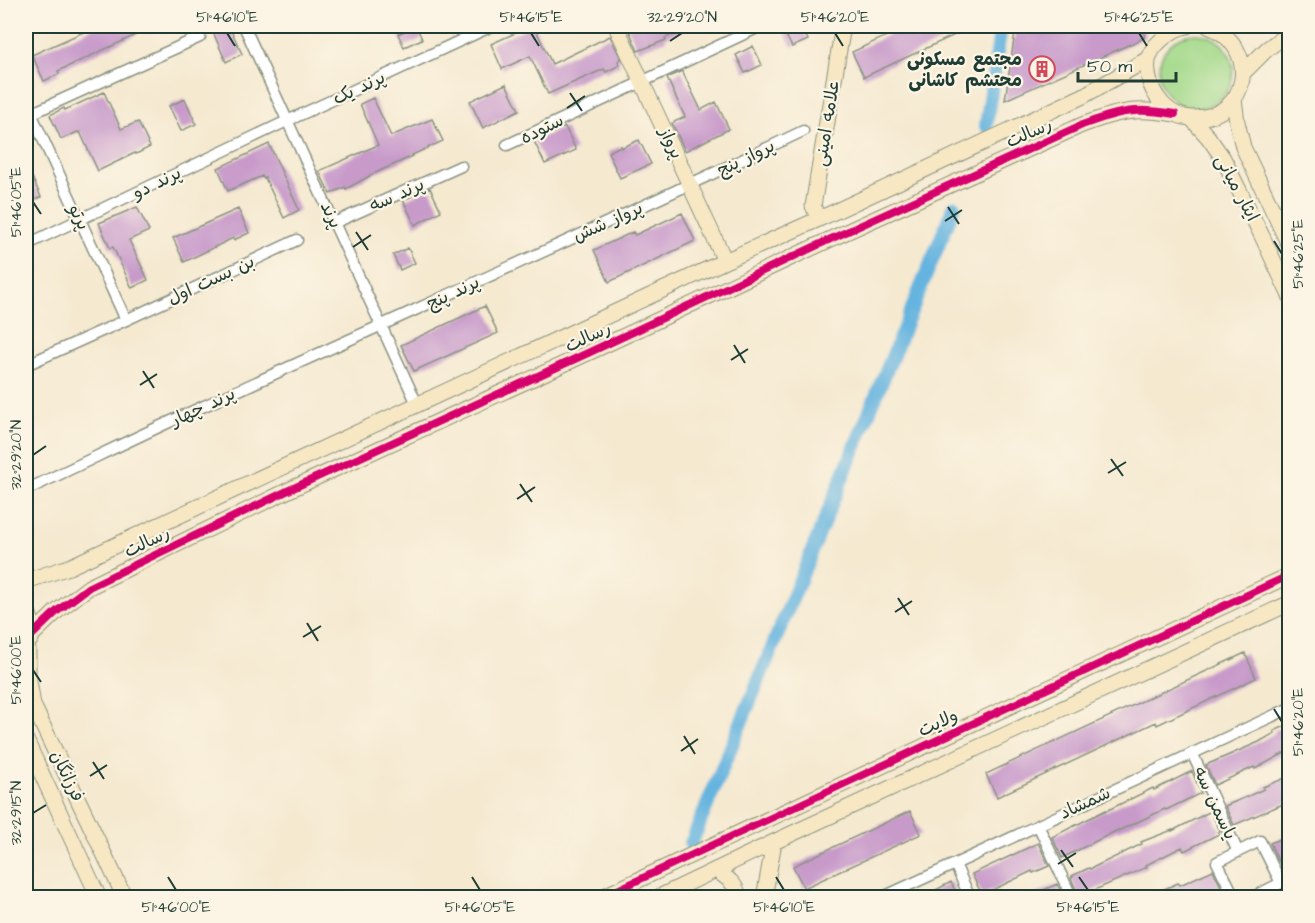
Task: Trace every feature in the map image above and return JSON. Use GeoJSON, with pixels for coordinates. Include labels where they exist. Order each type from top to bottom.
{"type":"FeatureCollection","features":[{"type":"Feature","properties":{"kind":"street","name":"پرند"},"geometry":{"type":"LineString","coordinates":[[244,26],[417,404]]}},
{"type":"Feature","properties":{"kind":"street","name":"پرند یک"},"geometry":{"type":"LineString","coordinates":[[287,121],[492,26]]}},
{"type":"Feature","properties":{"kind":"street","name":"پرواز"},"geometry":{"type":"LineString","coordinates":[[616,26],[725,261]]}},
{"type":"Feature","properties":{"kind":"street","name":"ستوده"},"geometry":{"type":"LineString","coordinates":[[507,145],[761,26]]}},
{"type":"Feature","properties":{"kind":"street","name":"علامه امینی"},"geometry":{"type":"LineString","coordinates":[[819,219],[813,207],[843,26]]}},
{"type":"Feature","properties":{"kind":"street"},"geometry":{"type":"LineString","coordinates":[[1161,26],[1156,45],[1148,59],[1149,76],[1153,92],[1162,105],[1175,114]]}},
{"type":"Feature","properties":{"kind":"street"},"geometry":{"type":"LineString","coordinates":[[1156,45],[1168,34],[1182,26],[1187,26]]}},
{"type":"Feature","properties":{"kind":"street"},"geometry":{"type":"LineString","coordinates":[[1192,118],[1208,117],[1222,110],[1234,99],[1241,86],[1244,72],[1235,45],[1213,26]]}},
{"type":"Feature","properties":{"kind":"street"},"geometry":{"type":"LineString","coordinates":[[1244,72],[1267,49],[1290,32]]}},
{"type":"Feature","properties":{"kind":"street"},"geometry":{"type":"LineString","coordinates":[[28,115],[200,37]]}},
{"type":"Feature","properties":{"kind":"street","name":"رسالت"},"geometry":{"type":"LineString","coordinates":[[26,581],[69,567],[819,219],[1083,96],[1148,59]]}},
{"type":"Feature","properties":{"kind":"street","name":"ایثار میانی"},"geometry":{"type":"LineString","coordinates":[[1234,99],[1243,147],[1290,247]]}},
{"type":"Feature","properties":{"kind":"street","name":"رسالت"},"geometry":{"type":"LineString","coordinates":[[28,646],[56,612],[89,587],[289,490],[921,198],[1082,125],[1110,116],[1134,111],[1155,111],[1192,118]]}},
{"type":"Feature","properties":{"kind":"street","name":"پرتو"},"geometry":{"type":"LineString","coordinates":[[28,115],[126,320]]}},
{"type":"Feature","properties":{"kind":"street","name":"ایثار میانی"},"geometry":{"type":"LineString","coordinates":[[1192,118],[1223,158],[1290,296]]}},
{"type":"Feature","properties":{"kind":"street","name":"پرند دو"},"geometry":{"type":"LineString","coordinates":[[26,245],[287,121]]}},
{"type":"Feature","properties":{"kind":"street","name":"پرواز پنج"},"geometry":{"type":"LineString","coordinates":[[690,185],[803,131]]}},
{"type":"Feature","properties":{"kind":"street","name":"پرند سه"},"geometry":{"type":"LineString","coordinates":[[334,223],[461,166]]}},
{"type":"Feature","properties":{"kind":"street","name":"پرواز شش"},"geometry":{"type":"LineString","coordinates":[[525,259],[690,185]]}},
{"type":"Feature","properties":{"kind":"street","name":"بن بست اول"},"geometry":{"type":"LineString","coordinates":[[26,365],[297,240]]}},
{"type":"Feature","properties":{"kind":"street","name":"پرند پنج"},"geometry":{"type":"LineString","coordinates":[[381,326],[525,259]]}},
{"type":"Feature","properties":{"kind":"street","name":"پرند چهار"},"geometry":{"type":"LineString","coordinates":[[26,490],[381,326]]}},
{"type":"Feature","properties":{"kind":"street","name":"ولایت"},"geometry":{"type":"LineString","coordinates":[[600,897],[1290,574]]}},
{"type":"Feature","properties":{"kind":"street"},"geometry":{"type":"LineString","coordinates":[[657,897],[1290,603]]}},
{"type":"Feature","properties":{"kind":"street","name":"فرزانگان"},"geometry":{"type":"LineString","coordinates":[[26,606],[32,620],[28,646],[28,674],[33,705],[125,897]]}},
{"type":"Feature","properties":{"kind":"street","name":"شمشاد"},"geometry":{"type":"LineString","coordinates":[[881,897],[1290,708]]}},
{"type":"Feature","properties":{"kind":"street","name":"فرزانگان"},"geometry":{"type":"LineString","coordinates":[[26,740],[99,897]]}},
{"type":"Feature","properties":{"kind":"street","name":"یاسمن سه"},"geometry":{"type":"LineString","coordinates":[[1192,753],[1238,852]]}},
{"type":"Feature","properties":{"kind":"street"},"geometry":{"type":"LineString","coordinates":[[1038,825],[1072,897]]}},
{"type":"Feature","properties":{"kind":"street"},"geometry":{"type":"LineString","coordinates":[[1235,897],[1217,862],[1260,841],[1281,883],[1251,897]]}},
{"type":"Feature","properties":{"kind":"street"},"geometry":{"type":"LineString","coordinates":[[764,897],[774,842]]}},
{"type":"Feature","properties":{"kind":"street"},"geometry":{"type":"LineString","coordinates":[[955,864],[970,897]]}},
{"type":"Feature","properties":{"kind":"street"},"geometry":{"type":"LineString","coordinates":[[716,870],[733,882],[739,897]]}},
{"type":"Feature","properties":{"kind":"green space"},"geometry":{"type":"Polygon","coordinates":[[[1189,34],[1203,34],[1217,40],[1227,50],[1233,64],[1231,85],[1217,102],[1203,108],[1189,108],[1175,102],[1165,92],[1159,78],[1159,64],[1165,50],[1175,40],[1189,34]]]}},
{"type":"Feature","properties":{"kind":"building"},"geometry":{"type":"Polygon","coordinates":[[[97,26],[132,26],[136,35],[58,71],[59,74],[44,81],[32,55],[97,26]]]}},
{"type":"Feature","properties":{"kind":"building"},"geometry":{"type":"Polygon","coordinates":[[[227,26],[242,54],[226,62],[213,32],[227,26]]]}},
{"type":"Feature","properties":{"kind":"building"},"geometry":{"type":"Polygon","coordinates":[[[416,26],[422,39],[404,47],[398,34],[416,26]]]}},
{"type":"Feature","properties":{"kind":"building"},"geometry":{"type":"Polygon","coordinates":[[[534,26],[552,64],[610,36],[621,59],[618,61],[620,65],[606,72],[604,69],[548,94],[530,56],[502,69],[491,44],[534,26]]]}},
{"type":"Feature","properties":{"kind":"building"},"geometry":{"type":"Polygon","coordinates":[[[633,26],[692,26],[638,51],[628,28],[633,26]]]}},
{"type":"Feature","properties":{"kind":"building"},"geometry":{"type":"Polygon","coordinates":[[[781,26],[801,26],[808,40],[792,47],[781,26]]]}},
{"type":"Feature","properties":{"kind":"building"},"geometry":{"type":"Polygon","coordinates":[[[908,26],[953,26],[957,34],[864,77],[852,52],[908,26]]]}},
{"type":"Feature","properties":{"kind":"building","name":"مجتمع مسکونی محتشم کاشانی"},"geometry":{"type":"Polygon","coordinates":[[[1016,26],[1145,26],[1144,38],[1005,100],[1016,26]]]}},
{"type":"Feature","properties":{"kind":"building"},"geometry":{"type":"Polygon","coordinates":[[[753,46],[762,65],[745,73],[736,55],[753,46]]]}},
{"type":"Feature","properties":{"kind":"building"},"geometry":{"type":"Polygon","coordinates":[[[682,71],[701,110],[716,102],[729,129],[685,151],[672,123],[685,117],[667,78],[682,71]]]}},
{"type":"Feature","properties":{"kind":"building"},"geometry":{"type":"Polygon","coordinates":[[[506,84],[519,110],[483,128],[470,101],[506,84]]]}},
{"type":"Feature","properties":{"kind":"building"},"geometry":{"type":"Polygon","coordinates":[[[104,92],[121,129],[138,122],[150,147],[98,171],[80,132],[61,139],[50,115],[104,92]]]}},
{"type":"Feature","properties":{"kind":"building"},"geometry":{"type":"Polygon","coordinates":[[[373,98],[391,136],[432,119],[443,141],[346,189],[345,187],[330,194],[319,171],[378,145],[360,104],[373,98]]]}},
{"type":"Feature","properties":{"kind":"building"},"geometry":{"type":"Polygon","coordinates":[[[185,99],[196,124],[181,131],[169,106],[185,99]]]}},
{"type":"Feature","properties":{"kind":"building"},"geometry":{"type":"Polygon","coordinates":[[[565,127],[576,150],[545,164],[534,141],[565,127]]]}},
{"type":"Feature","properties":{"kind":"building"},"geometry":{"type":"Polygon","coordinates":[[[639,140],[651,164],[620,178],[608,152],[639,140]]]}},
{"type":"Feature","properties":{"kind":"building"},"geometry":{"type":"Polygon","coordinates":[[[269,144],[299,210],[284,218],[265,178],[262,176],[228,191],[218,168],[269,144]]]}},
{"type":"Feature","properties":{"kind":"building"},"geometry":{"type":"Polygon","coordinates":[[[26,164],[41,197],[26,204],[26,164]]]}},
{"type":"Feature","properties":{"kind":"building"},"geometry":{"type":"Polygon","coordinates":[[[430,188],[441,211],[415,225],[403,200],[430,188]]]}},
{"type":"Feature","properties":{"kind":"building"},"geometry":{"type":"Polygon","coordinates":[[[137,207],[149,231],[129,240],[148,280],[132,288],[99,223],[137,207]]]}},
{"type":"Feature","properties":{"kind":"building"},"geometry":{"type":"Polygon","coordinates":[[[238,209],[249,233],[234,240],[233,238],[184,262],[173,238],[238,209]]]}},
{"type":"Feature","properties":{"kind":"building"},"geometry":{"type":"Polygon","coordinates":[[[682,213],[695,241],[609,282],[594,250],[633,232],[635,235],[682,213]]]}},
{"type":"Feature","properties":{"kind":"building"},"geometry":{"type":"Polygon","coordinates":[[[408,248],[415,263],[400,270],[393,255],[408,248]]]}},
{"type":"Feature","properties":{"kind":"building"},"geometry":{"type":"Polygon","coordinates":[[[485,306],[498,333],[414,371],[401,345],[485,306]]]}},
{"type":"Feature","properties":{"kind":"building"},"geometry":{"type":"Polygon","coordinates":[[[1245,653],[1256,678],[997,797],[986,774],[1245,653]]]}},
{"type":"Feature","properties":{"kind":"building"},"geometry":{"type":"Polygon","coordinates":[[[1290,724],[1290,750],[1255,769],[1254,767],[1215,785],[1206,765],[1259,742],[1275,733],[1274,731],[1290,724]]]}},
{"type":"Feature","properties":{"kind":"building"},"geometry":{"type":"Polygon","coordinates":[[[1192,771],[1201,793],[1062,858],[1052,837],[1192,771]]]}},
{"type":"Feature","properties":{"kind":"building"},"geometry":{"type":"Polygon","coordinates":[[[1290,776],[1290,801],[1234,825],[1225,806],[1290,776]]]}},
{"type":"Feature","properties":{"kind":"building"},"geometry":{"type":"Polygon","coordinates":[[[910,811],[921,834],[804,888],[793,866],[910,811]]]}},
{"type":"Feature","properties":{"kind":"building"},"geometry":{"type":"Polygon","coordinates":[[[1209,812],[1220,831],[1219,834],[1184,851],[1182,847],[1146,865],[1147,867],[1079,897],[1072,876],[1209,812]]]}},
{"type":"Feature","properties":{"kind":"building"},"geometry":{"type":"Polygon","coordinates":[[[1290,835],[1290,857],[1279,862],[1270,843],[1290,835]]]}},
{"type":"Feature","properties":{"kind":"building"},"geometry":{"type":"Polygon","coordinates":[[[1038,843],[1049,866],[1033,873],[1032,871],[982,895],[972,874],[1038,843]]]}},
{"type":"Feature","properties":{"kind":"building"},"geometry":{"type":"Polygon","coordinates":[[[1213,870],[1222,889],[1204,897],[1147,897],[1178,883],[1180,885],[1213,870]]]}},
{"type":"Feature","properties":{"kind":"building"},"geometry":{"type":"Polygon","coordinates":[[[951,882],[958,897],[919,897],[936,890],[951,882]]]}},
{"type":"Feature","properties":{"kind":"building"},"geometry":{"type":"Polygon","coordinates":[[[1057,884],[1064,897],[1029,897],[1057,884]]]}},
{"type":"Feature","properties":{"kind":"waterway"},"geometry":{"type":"LineString","coordinates":[[986,126],[1001,26]]}},
{"type":"Feature","properties":{"kind":"waterway"},"geometry":{"type":"LineString","coordinates":[[691,844],[954,207]]}},
{"type":"Feature","properties":{"kind":"cycle path"},"geometry":{"type":"LineString","coordinates":[[32,635],[56,612],[89,587],[289,490],[835,237],[1082,125],[1128,112],[1150,111],[1175,114]]}},
{"type":"Feature","properties":{"kind":"cycle path"},"geometry":{"type":"LineString","coordinates":[[600,898],[1290,575]]}},
{"type":"Feature","properties":{"kind":"place","name":"مجتمع مسکونی محتشم کاشانی"},"geometry":{"type":"Point","coordinates":[1042,69]}}]}
